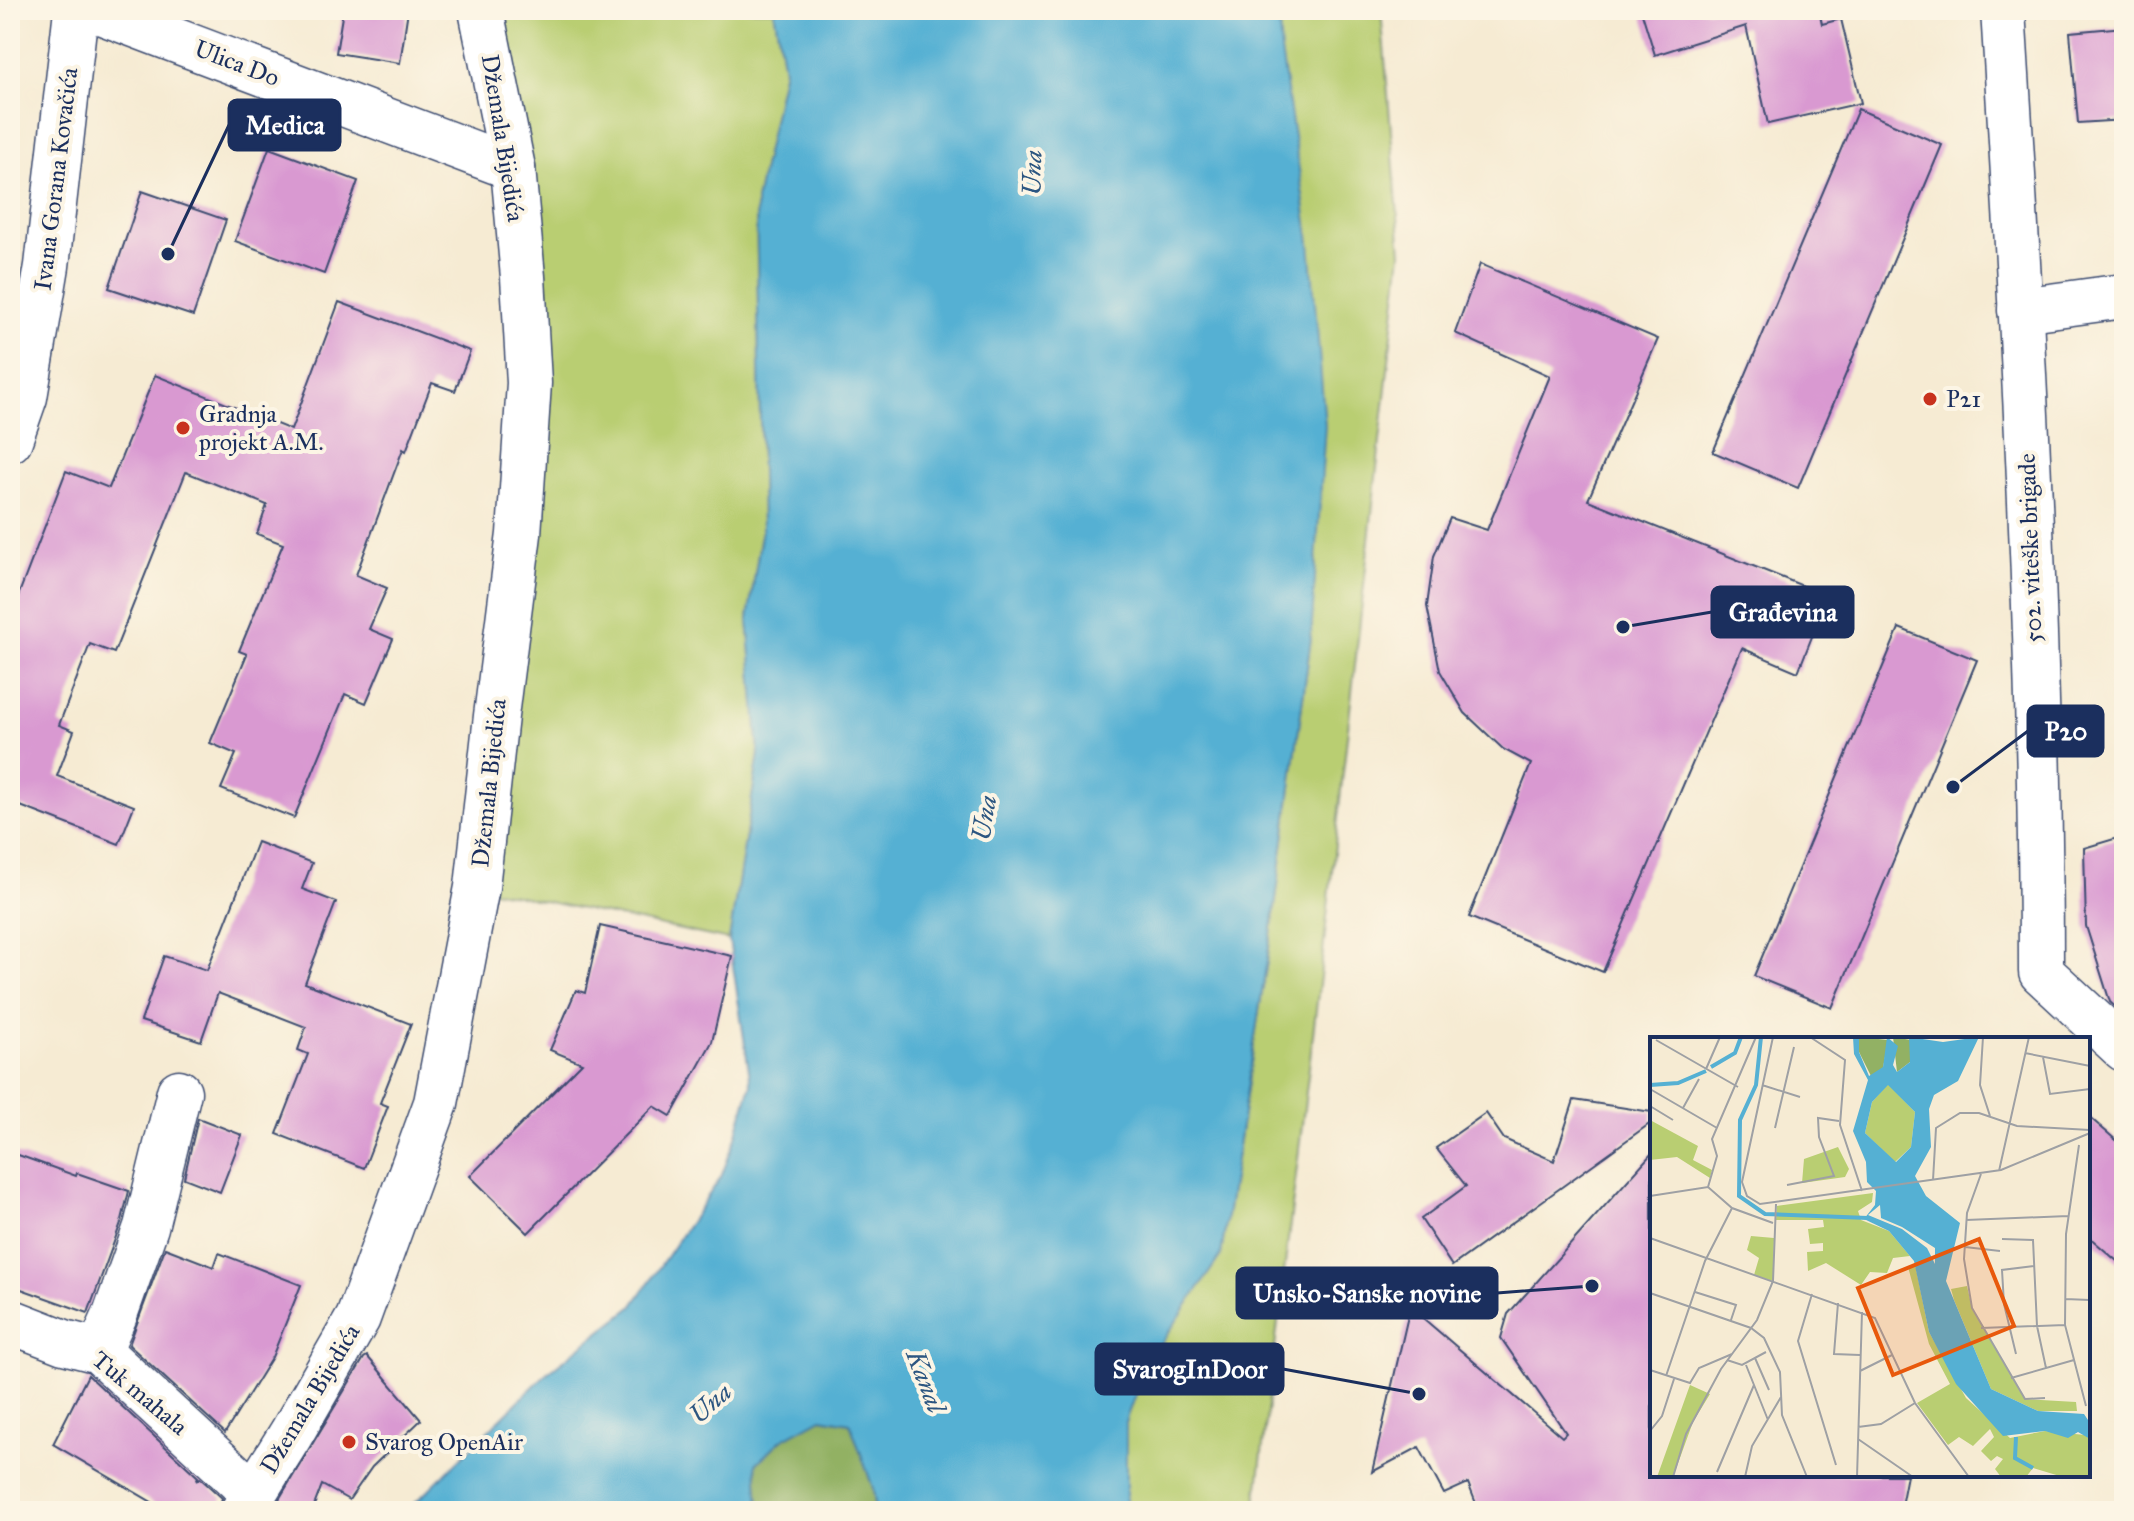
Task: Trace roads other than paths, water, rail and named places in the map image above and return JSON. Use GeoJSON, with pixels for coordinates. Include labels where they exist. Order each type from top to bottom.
{"type":"FeatureCollection","features":[{"type":"Feature","properties":{"kind":"street","name":"Ivana Gorana Kovačića"},"geometry":{"type":"LineString","coordinates":[[10,440],[25,397],[47,266],[76,10]]}},
{"type":"Feature","properties":{"kind":"street","name":"Ulica Do"},"geometry":{"type":"LineString","coordinates":[[95,10],[513,168]]}},
{"type":"Feature","properties":{"kind":"street","name":"Džemala Bijedića"},"geometry":{"type":"LineString","coordinates":[[248,1502],[358,1318],[436,1103],[477,887],[519,534],[529,383],[513,168],[481,10]]}},
{"type":"Feature","properties":{"kind":"street","name":"502. viteške brigade"},"geometry":{"type":"LineString","coordinates":[[2003,10],[2035,665],[2041,972],[2124,1049]]}},
{"type":"Feature","properties":{"kind":"street"},"geometry":{"type":"LineString","coordinates":[[2020,310],[2124,296]]}},
{"type":"Feature","properties":{"kind":"street"},"geometry":{"type":"LineString","coordinates":[[99,1351],[146,1227],[179,1092]]}},
{"type":"Feature","properties":{"kind":"street","name":"Tuk mahala"},"geometry":{"type":"LineString","coordinates":[[10,1321],[64,1342],[99,1351],[248,1502]]}},
{"type":"Feature","properties":{"kind":"water"},"geometry":{"type":"Polygon","coordinates":[[[774,10],[1278,10],[1281,51],[1310,242],[1325,425],[1311,638],[1273,922],[1221,1255],[1146,1366],[1126,1419],[1126,1511],[876,1511],[873,1488],[850,1423],[821,1418],[781,1440],[756,1464],[757,1511],[407,1511],[547,1373],[632,1307],[721,1177],[751,1084],[729,940],[759,754],[748,619],[762,528],[756,201],[784,69],[774,10]]]}},
{"type":"Feature","properties":{"kind":"place","name":"Medica"},"geometry":{"type":"Point","coordinates":[168,254]}},
{"type":"Feature","properties":{"kind":"place","name":"P21"},"geometry":{"type":"Point","coordinates":[1930,399]}},
{"type":"Feature","properties":{"kind":"place","name":"Gradnja projekt A.M."},"geometry":{"type":"Point","coordinates":[183,428]}},
{"type":"Feature","properties":{"kind":"place","name":"Građevina"},"geometry":{"type":"Point","coordinates":[1623,627]}},
{"type":"Feature","properties":{"kind":"place","name":"P20"},"geometry":{"type":"Point","coordinates":[1953,787]}},
{"type":"Feature","properties":{"kind":"place","name":"Unsko-Sanske novine"},"geometry":{"type":"Point","coordinates":[1592,1286]}},
{"type":"Feature","properties":{"kind":"place","name":"SvarogInDoor"},"geometry":{"type":"Point","coordinates":[1419,1394]}},
{"type":"Feature","properties":{"kind":"place","name":"Svarog OpenAir"},"geometry":{"type":"Point","coordinates":[349,1442]}},
{"type":"Feature","properties":{"kind":"water label","name":"Una"},"geometry":{"type":"Point","coordinates":[1032,173]}},
{"type":"Feature","properties":{"kind":"water label","name":"Una"},"geometry":{"type":"Point","coordinates":[984,818]}},
{"type":"Feature","properties":{"kind":"water label","name":"Kanal"},"geometry":{"type":"Point","coordinates":[926,1381]}},
{"type":"Feature","properties":{"kind":"water label","name":"Una"},"geometry":{"type":"Point","coordinates":[710,1403]}}]}
